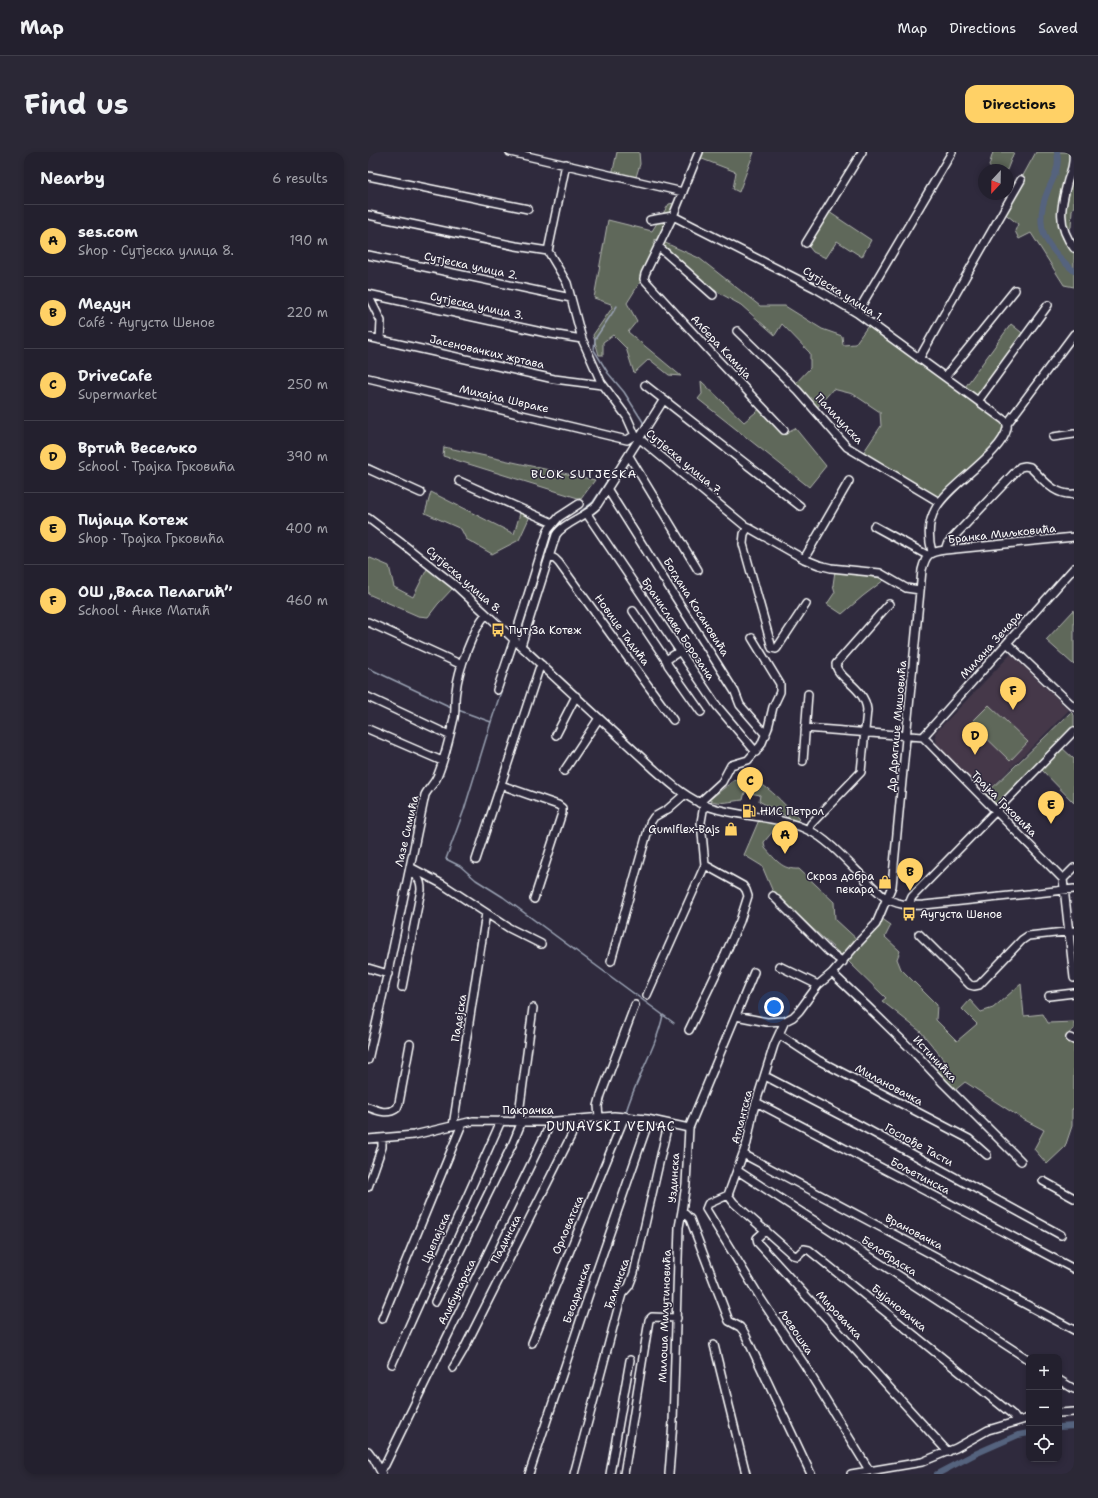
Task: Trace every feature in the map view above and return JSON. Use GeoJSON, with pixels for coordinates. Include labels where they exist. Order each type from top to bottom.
{"type":"FeatureCollection","features":[{"type":"Feature","properties":{"kind":"street"},"geometry":{"type":"LineString","coordinates":[[510,152],[530,154],[683,192]]}},
{"type":"Feature","properties":{"kind":"street"},"geometry":{"type":"LineString","coordinates":[[699,152],[673,216],[658,246],[713,295]]}},
{"type":"Feature","properties":{"kind":"street"},"geometry":{"type":"LineString","coordinates":[[806,243],[862,152]]}},
{"type":"Feature","properties":{"kind":"street"},"geometry":{"type":"LineString","coordinates":[[857,314],[952,152]]}},
{"type":"Feature","properties":{"kind":"street"},"geometry":{"type":"LineString","coordinates":[[1073,152],[1074,162],[1062,205],[1061,222],[1067,240],[1074,248]]}},
{"type":"Feature","properties":{"kind":"street"},"geometry":{"type":"LineString","coordinates":[[368,215],[516,246],[548,251],[566,164]]}},
{"type":"Feature","properties":{"kind":"street"},"geometry":{"type":"LineString","coordinates":[[368,176],[528,208]]}},
{"type":"Feature","properties":{"kind":"street"},"geometry":{"type":"LineString","coordinates":[[920,359],[1021,180]]}},
{"type":"Feature","properties":{"kind":"street"},"geometry":{"type":"LineString","coordinates":[[650,220],[673,216]]}},
{"type":"Feature","properties":{"kind":"street","name":"Сутјеска улица 1."},"geometry":{"type":"LineString","coordinates":[[673,216],[815,288],[857,314],[1004,420],[1007,424]]}},
{"type":"Feature","properties":{"kind":"street","name":"Албера Камија"},"geometry":{"type":"LineString","coordinates":[[658,246],[644,277],[647,283],[717,360],[784,430]]}},
{"type":"Feature","properties":{"kind":"street","name":"Сутјеска улица 7."},"geometry":{"type":"LineString","coordinates":[[548,251],[564,279],[582,339],[602,385],[627,417],[637,437],[748,527],[804,559],[831,568],[880,574],[906,588],[920,590]]}},
{"type":"Feature","properties":{"kind":"street","name":"Сутјеска улица 2."},"geometry":{"type":"LineString","coordinates":[[368,256],[570,298]]}},
{"type":"Feature","properties":{"kind":"street"},"geometry":{"type":"LineString","coordinates":[[945,377],[1016,290]]}},
{"type":"Feature","properties":{"kind":"street"},"geometry":{"type":"LineString","coordinates":[[368,295],[381,321],[380,340]]}},
{"type":"Feature","properties":{"kind":"street","name":"Сутјеска улица 3."},"geometry":{"type":"LineString","coordinates":[[368,295],[551,334],[582,339]]}},
{"type":"Feature","properties":{"kind":"street"},"geometry":{"type":"LineString","coordinates":[[978,401],[1048,305]]}},
{"type":"Feature","properties":{"kind":"street","name":"Палилулска"},"geometry":{"type":"LineString","coordinates":[[737,331],[798,391],[847,447],[940,502]]}},
{"type":"Feature","properties":{"kind":"street"},"geometry":{"type":"LineString","coordinates":[[930,554],[929,538],[932,514],[940,502],[996,448],[1006,431],[1007,424],[1074,334]]}},
{"type":"Feature","properties":{"kind":"street","name":"Јасеновачких жртава"},"geometry":{"type":"LineString","coordinates":[[368,337],[554,379],[602,385]]}},
{"type":"Feature","properties":{"kind":"street","name":"Михајла Швраке"},"geometry":{"type":"LineString","coordinates":[[368,378],[627,440],[637,437]]}},
{"type":"Feature","properties":{"kind":"street"},"geometry":{"type":"LineString","coordinates":[[645,385],[663,401],[800,506]]}},
{"type":"Feature","properties":{"kind":"street"},"geometry":{"type":"LineString","coordinates":[[521,646],[549,556],[559,530],[588,514],[597,505],[629,456],[637,437],[663,401]]}},
{"type":"Feature","properties":{"kind":"street"},"geometry":{"type":"LineString","coordinates":[[1053,436],[1074,434]]}},
{"type":"Feature","properties":{"kind":"street"},"geometry":{"type":"LineString","coordinates":[[629,456],[698,570]]}},
{"type":"Feature","properties":{"kind":"street"},"geometry":{"type":"LineString","coordinates":[[945,550],[946,544],[1020,467],[1030,467],[1058,492],[1074,494]]}},
{"type":"Feature","properties":{"kind":"street"},"geometry":{"type":"LineString","coordinates":[[368,469],[421,493]]}},
{"type":"Feature","properties":{"kind":"street"},"geometry":{"type":"LineString","coordinates":[[459,480],[553,523]]}},
{"type":"Feature","properties":{"kind":"street"},"geometry":{"type":"LineString","coordinates":[[804,559],[849,481]]}},
{"type":"Feature","properties":{"kind":"street","name":"Богдана Косановића"},"geometry":{"type":"LineString","coordinates":[[608,490],[735,692],[740,705],[766,735]]}},
{"type":"Feature","properties":{"kind":"street"},"geometry":{"type":"LineString","coordinates":[[497,690],[514,640],[545,537],[553,523],[579,504]]}},
{"type":"Feature","properties":{"kind":"street","name":"Бранислава Борозана"},"geometry":{"type":"LineString","coordinates":[[588,514],[721,712],[756,752]]}},
{"type":"Feature","properties":{"kind":"street","name":"Сутјеска улица 8."},"geometry":{"type":"LineString","coordinates":[[368,518],[431,565],[684,795],[701,804],[730,813],[776,820],[808,830],[826,842],[876,891],[887,899]]}},
{"type":"Feature","properties":{"kind":"street"},"geometry":{"type":"LineString","coordinates":[[874,526],[930,554]]}},
{"type":"Feature","properties":{"kind":"street"},"geometry":{"type":"LineString","coordinates":[[748,527],[744,534],[743,544],[772,648],[777,648],[806,604]]}},
{"type":"Feature","properties":{"kind":"street","name":"Бранка Миљковића"},"geometry":{"type":"LineString","coordinates":[[930,554],[945,550],[1074,537]]}},
{"type":"Feature","properties":{"kind":"street","name":"Др Драгише Мишовића"},"geometry":{"type":"LineString","coordinates":[[887,899],[894,881],[922,570],[930,554]]}},
{"type":"Feature","properties":{"kind":"street","name":"Новице Тадића"},"geometry":{"type":"LineString","coordinates":[[549,556],[559,563],[673,720]]}},
{"type":"Feature","properties":{"kind":"street","name":"Милана Зечара"},"geometry":{"type":"LineString","coordinates":[[923,737],[1074,568]]}},
{"type":"Feature","properties":{"kind":"street"},"geometry":{"type":"LineString","coordinates":[[808,830],[811,824],[861,772],[867,710],[866,701],[861,693],[837,669],[836,664],[889,604]]}},
{"type":"Feature","properties":{"kind":"street"},"geometry":{"type":"LineString","coordinates":[[633,611],[668,665],[702,712]]}},
{"type":"Feature","properties":{"kind":"street","name":"Лазе Симића"},"geometry":{"type":"LineString","coordinates":[[368,1060],[388,974],[425,795],[437,777],[442,761],[455,711],[456,691],[462,665],[481,620],[486,614]]}},
{"type":"Feature","properties":{"kind":"street"},"geometry":{"type":"LineString","coordinates":[[368,622],[462,665]]}},
{"type":"Feature","properties":{"kind":"street"},"geometry":{"type":"LineString","coordinates":[[647,995],[704,865],[701,804],[722,782],[731,765],[744,762],[756,752],[761,745],[766,735],[773,707],[779,694],[781,687],[752,638]]}},
{"type":"Feature","properties":{"kind":"street"},"geometry":{"type":"LineString","coordinates":[[1007,643],[1074,707]]}},
{"type":"Feature","properties":{"kind":"street"},"geometry":{"type":"LineString","coordinates":[[666,660],[680,651]]}},
{"type":"Feature","properties":{"kind":"street"},"geometry":{"type":"LineString","coordinates":[[476,860],[539,669],[542,665]]}},
{"type":"Feature","properties":{"kind":"street"},"geometry":{"type":"LineString","coordinates":[[803,761],[808,694]]}},
{"type":"Feature","properties":{"kind":"street"},"geometry":{"type":"LineString","coordinates":[[556,735],[576,696]]}},
{"type":"Feature","properties":{"kind":"street"},"geometry":{"type":"LineString","coordinates":[[368,697],[449,735]]}},
{"type":"Feature","properties":{"kind":"street"},"geometry":{"type":"LineString","coordinates":[[564,771],[599,718]]}},
{"type":"Feature","properties":{"kind":"street"},"geometry":{"type":"LineString","coordinates":[[805,728],[923,737]]}},
{"type":"Feature","properties":{"kind":"street"},"geometry":{"type":"LineString","coordinates":[[368,729],[442,761]]}},
{"type":"Feature","properties":{"kind":"street"},"geometry":{"type":"LineString","coordinates":[[908,906],[912,897],[1074,731]]}},
{"type":"Feature","properties":{"kind":"street","name":"Трајка Грковића"},"geometry":{"type":"LineString","coordinates":[[923,737],[1063,879]]}},
{"type":"Feature","properties":{"kind":"street"},"geometry":{"type":"LineString","coordinates":[[501,785],[558,805],[562,808],[562,813],[534,899]]}},
{"type":"Feature","properties":{"kind":"street"},"geometry":{"type":"LineString","coordinates":[[611,961],[650,823],[654,817],[668,809],[684,795]]}},
{"type":"Feature","properties":{"kind":"street"},"geometry":{"type":"LineString","coordinates":[[689,1030],[740,921],[748,896],[743,886],[704,865]]}},
{"type":"Feature","properties":{"kind":"street"},"geometry":{"type":"LineString","coordinates":[[1074,868],[1063,879],[1071,931],[1074,978]]}},
{"type":"Feature","properties":{"kind":"street"},"geometry":{"type":"LineString","coordinates":[[409,870],[442,884],[509,928],[540,944]]}},
{"type":"Feature","properties":{"kind":"street"},"geometry":{"type":"LineString","coordinates":[[402,987],[421,890],[420,880],[409,870]]}},
{"type":"Feature","properties":{"kind":"street"},"geometry":{"type":"LineString","coordinates":[[736,1016],[757,1021],[777,1022],[785,1021],[797,1014],[818,985],[843,962],[857,944],[876,924],[887,899],[908,906],[1074,889]]}},
{"type":"Feature","properties":{"kind":"street"},"geometry":{"type":"LineString","coordinates":[[773,896],[828,951],[843,962]]}},
{"type":"Feature","properties":{"kind":"street","name":"Падејска"},"geometry":{"type":"LineString","coordinates":[[452,1126],[486,913]]}},
{"type":"Feature","properties":{"kind":"street"},"geometry":{"type":"LineString","coordinates":[[919,934],[970,985],[974,986],[979,985],[1022,940],[1028,936],[1071,931]]}},
{"type":"Feature","properties":{"kind":"street"},"geometry":{"type":"LineString","coordinates":[[780,966],[818,985]]}},
{"type":"Feature","properties":{"kind":"street"},"geometry":{"type":"LineString","coordinates":[[368,968],[388,974]]}},
{"type":"Feature","properties":{"kind":"street","name":"Уздинска"},"geometry":{"type":"LineString","coordinates":[[754,972],[689,1128],[686,1184],[682,1211],[690,1219],[729,1321],[740,1327],[744,1332],[811,1474]]}},
{"type":"Feature","properties":{"kind":"street","name":"Истинићка"},"geometry":{"type":"LineString","coordinates":[[832,973],[899,1037],[942,1083],[1021,1161]]}},
{"type":"Feature","properties":{"kind":"street"},"geometry":{"type":"LineString","coordinates":[[1049,996],[1074,993]]}},
{"type":"Feature","properties":{"kind":"street"},"geometry":{"type":"LineString","coordinates":[[599,1117],[598,1106],[601,1095],[635,1005]]}},
{"type":"Feature","properties":{"kind":"street"},"geometry":{"type":"LineString","coordinates":[[435,1302],[510,1148],[520,1121],[533,1008]]}},
{"type":"Feature","properties":{"kind":"street","name":"Атлантска"},"geometry":{"type":"LineString","coordinates":[[728,1196],[750,1135],[750,1124],[774,1045],[780,1035],[785,1021]]}},
{"type":"Feature","properties":{"kind":"street","name":"Милановачка"},"geometry":{"type":"LineString","coordinates":[[780,1035],[818,1060],[969,1139],[987,1155]]}},
{"type":"Feature","properties":{"kind":"street"},"geometry":{"type":"LineString","coordinates":[[368,1106],[381,1112],[388,1112],[397,1108],[410,1044]]}},
{"type":"Feature","properties":{"kind":"street","name":"Госпође Тасти"},"geometry":{"type":"LineString","coordinates":[[765,1076],[861,1126],[1061,1235]]}},
{"type":"Feature","properties":{"kind":"street","name":"Бољетинска"},"geometry":{"type":"LineString","coordinates":[[756,1102],[1074,1269]]}},
{"type":"Feature","properties":{"kind":"street","name":"Пакрачка"},"geometry":{"type":"LineString","coordinates":[[368,1139],[414,1135],[473,1121],[550,1122],[625,1116],[648,1119],[689,1128]]}},
{"type":"Feature","properties":{"kind":"street","name":"Орловатска"},"geometry":{"type":"LineString","coordinates":[[532,1343],[625,1116]]}},
{"type":"Feature","properties":{"kind":"street","name":"Падинска"},"geometry":{"type":"LineString","coordinates":[[453,1368],[463,1351],[577,1119]]}},
{"type":"Feature","properties":{"kind":"street","name":"Беодранска"},"geometry":{"type":"LineString","coordinates":[[528,1474],[646,1129],[648,1119]]}},
{"type":"Feature","properties":{"kind":"street","name":"Црепајска"},"geometry":{"type":"LineString","coordinates":[[392,1364],[500,1121]]}},
{"type":"Feature","properties":{"kind":"street","name":"Алибунарска"},"geometry":{"type":"LineString","coordinates":[[381,1472],[541,1145],[550,1122]]}},
{"type":"Feature","properties":{"kind":"street"},"geometry":{"type":"LineString","coordinates":[[382,1319],[462,1124]]}},
{"type":"Feature","properties":{"kind":"street","name":"Ђалинска"},"geometry":{"type":"LineString","coordinates":[[574,1474],[622,1294],[629,1286],[634,1273],[668,1124]]}},
{"type":"Feature","properties":{"kind":"street"},"geometry":{"type":"LineString","coordinates":[[368,1187],[382,1147],[382,1138]]}},
{"type":"Feature","properties":{"kind":"street","name":"Врановачка"},"geometry":{"type":"LineString","coordinates":[[743,1154],[1074,1330]]}},
{"type":"Feature","properties":{"kind":"street","name":"Белобрдска"},"geometry":{"type":"LineString","coordinates":[[738,1171],[1026,1358]]}},
{"type":"Feature","properties":{"kind":"street"},"geometry":{"type":"LineString","coordinates":[[1043,1181],[1074,1198]]}},
{"type":"Feature","properties":{"kind":"street"},"geometry":{"type":"LineString","coordinates":[[728,1196],[734,1203],[766,1230]]}},
{"type":"Feature","properties":{"kind":"street","name":"Љевошка"},"geometry":{"type":"LineString","coordinates":[[728,1196],[706,1206],[706,1209],[722,1238],[804,1364],[869,1470]]}},
{"type":"Feature","properties":{"kind":"street","name":"Милоша Милутиновића"},"geometry":{"type":"LineString","coordinates":[[669,1474],[673,1422],[679,1227],[682,1211]]}},
{"type":"Feature","properties":{"kind":"street","name":"Бујановачка"},"geometry":{"type":"LineString","coordinates":[[766,1230],[795,1257],[804,1250],[810,1250],[1017,1420]]}},
{"type":"Feature","properties":{"kind":"street","name":"Мировачка"},"geometry":{"type":"LineString","coordinates":[[766,1230],[758,1238],[758,1243],[948,1452]]}},
{"type":"Feature","properties":{"kind":"street"},"geometry":{"type":"LineString","coordinates":[[624,1474],[649,1320],[652,1317],[677,1318]]}},
{"type":"Feature","properties":{"kind":"street"},"geometry":{"type":"LineString","coordinates":[[714,1345],[746,1474]]}},
{"type":"Feature","properties":{"kind":"street"},"geometry":{"type":"LineString","coordinates":[[610,1474],[630,1360]]}},
{"type":"Feature","properties":{"kind":"street"},"geometry":{"type":"LineString","coordinates":[[1062,1382],[1074,1389]]}},
{"type":"Feature","properties":{"kind":"street"},"geometry":{"type":"LineString","coordinates":[[1062,1413],[1074,1412]]}},
{"type":"Feature","properties":{"kind":"street"},"geometry":{"type":"LineString","coordinates":[[851,1474],[912,1464],[948,1452],[988,1430],[1026,1418]]}},
{"type":"Feature","properties":{"kind":"street"},"geometry":{"type":"LineString","coordinates":[[368,1452],[374,1459],[381,1472]]}},
{"type":"Feature","properties":{"kind":"shaded area"},"geometry":{"type":"Polygon","coordinates":[[[1011,654],[1069,710],[985,794],[937,744],[935,733],[1011,654]]]}},
{"type":"Feature","properties":{"kind":"green space"},"geometry":{"type":"Polygon","coordinates":[[[617,152],[639,152],[640,164],[635,180],[612,175],[617,152]]]}},
{"type":"Feature","properties":{"kind":"green space"},"geometry":{"type":"Polygon","coordinates":[[[699,152],[754,152],[739,192],[733,189],[736,172],[697,157],[699,152]]]}},
{"type":"Feature","properties":{"kind":"green space"},"geometry":{"type":"Polygon","coordinates":[[[993,152],[1014,152],[1009,164],[990,164],[993,152]]]}},
{"type":"Feature","properties":{"kind":"green space"},"geometry":{"type":"Polygon","coordinates":[[[1036,152],[1074,152],[1074,206],[1072,210],[1071,227],[1062,238],[1074,249],[1074,287],[1064,285],[1031,233],[1019,239],[1015,231],[1018,224],[1003,212],[1010,200],[1014,200],[1014,192],[1036,152]]]}},
{"type":"Feature","properties":{"kind":"green space"},"geometry":{"type":"Polygon","coordinates":[[[679,202],[661,241],[699,258],[760,306],[785,306],[822,329],[842,336],[843,345],[855,344],[870,323],[963,390],[1011,324],[1026,336],[979,401],[1007,424],[1001,440],[939,502],[861,456],[881,426],[880,412],[853,394],[833,389],[815,410],[793,386],[810,368],[810,353],[782,324],[775,335],[741,305],[707,286],[655,239],[655,252],[645,274],[627,303],[637,321],[628,332],[681,376],[669,375],[649,359],[634,373],[626,348],[613,335],[603,342],[603,355],[599,355],[593,335],[612,308],[611,304],[594,298],[608,220],[652,231],[669,204],[679,202]]]}},
{"type":"Feature","properties":{"kind":"green space"},"geometry":{"type":"Polygon","coordinates":[[[826,210],[871,240],[862,257],[837,241],[826,258],[813,252],[806,243],[826,210]]]}},
{"type":"Feature","properties":{"kind":"green space"},"geometry":{"type":"Polygon","coordinates":[[[701,381],[744,422],[762,407],[787,432],[795,428],[826,466],[809,487],[698,399],[702,394],[701,381]]]}},
{"type":"Feature","properties":{"kind":"green space"},"geometry":{"type":"Polygon","coordinates":[[[444,447],[595,480],[581,499],[443,456],[444,447]]]}},
{"type":"Feature","properties":{"kind":"green space"},"geometry":{"type":"Polygon","coordinates":[[[431,492],[514,534],[521,510],[531,514],[519,540],[492,554],[466,539],[461,529],[425,513],[431,492]]]}},
{"type":"Feature","properties":{"kind":"green space"},"geometry":{"type":"Polygon","coordinates":[[[368,557],[389,566],[394,587],[413,597],[428,567],[453,588],[428,617],[418,616],[368,594],[368,557]]]}},
{"type":"Feature","properties":{"kind":"green space"},"geometry":{"type":"Polygon","coordinates":[[[835,571],[881,578],[884,580],[842,614],[827,604],[835,592],[833,585],[835,571]]]}},
{"type":"Feature","properties":{"kind":"green space"},"geometry":{"type":"Polygon","coordinates":[[[1074,610],[1074,665],[1046,640],[1074,610]]]}},
{"type":"Feature","properties":{"kind":"green space"},"geometry":{"type":"Polygon","coordinates":[[[989,705],[1028,742],[1010,761],[971,723],[989,705]]]}},
{"type":"Feature","properties":{"kind":"green space"},"geometry":{"type":"Polygon","coordinates":[[[1071,712],[1074,715],[1074,728],[997,805],[986,794],[1071,712]]]}},
{"type":"Feature","properties":{"kind":"green space"},"geometry":{"type":"Polygon","coordinates":[[[1060,746],[1074,759],[1074,803],[1039,767],[1060,746]]]}},
{"type":"Feature","properties":{"kind":"green space"},"geometry":{"type":"Polygon","coordinates":[[[742,778],[758,782],[765,787],[799,819],[796,822],[759,801],[760,795],[745,792],[743,800],[722,802],[709,800],[733,781],[742,778]]]}},
{"type":"Feature","properties":{"kind":"green space"},"geometry":{"type":"Polygon","coordinates":[[[759,820],[779,824],[764,842],[765,848],[784,866],[799,869],[834,902],[835,919],[861,943],[881,918],[891,925],[885,937],[900,951],[897,959],[901,969],[937,1005],[936,1020],[957,1041],[977,1024],[962,1009],[970,1000],[981,1012],[993,1008],[1021,984],[1024,1016],[1043,1014],[1048,1023],[1074,1022],[1074,1029],[1066,1038],[1074,1042],[1074,1109],[1072,1109],[1072,1126],[1065,1147],[1047,1164],[1034,1149],[1044,1130],[1021,1118],[965,1082],[954,1091],[934,1071],[945,1061],[921,1032],[882,1001],[886,998],[773,892],[762,866],[744,855],[759,820]]]}},
{"type":"Feature","properties":{"kind":"waterway"},"geometry":{"type":"LineString","coordinates":[[1057,152],[1057,167],[1043,203],[1041,215],[1042,226],[1044,236],[1049,245],[1074,271]]}},
{"type":"Feature","properties":{"kind":"waterway"},"geometry":{"type":"LineString","coordinates":[[617,306],[595,339],[594,350],[608,373],[624,392],[643,422],[642,427]]}},
{"type":"Feature","properties":{"kind":"waterway"},"geometry":{"type":"LineString","coordinates":[[572,518],[593,502],[635,439]]}},
{"type":"Feature","properties":{"kind":"waterway"},"geometry":{"type":"LineString","coordinates":[[368,464],[380,470]]}},
{"type":"Feature","properties":{"kind":"waterway"},"geometry":{"type":"LineString","coordinates":[[519,637],[552,534],[562,524]]}},
{"type":"Feature","properties":{"kind":"waterway"},"geometry":{"type":"LineString","coordinates":[[491,722],[515,649]]}},
{"type":"Feature","properties":{"kind":"waterway"},"geometry":{"type":"LineString","coordinates":[[368,668],[453,708]]}},
{"type":"Feature","properties":{"kind":"waterway"},"geometry":{"type":"LineString","coordinates":[[458,710],[491,722],[464,810],[446,859],[460,866],[476,880],[503,897],[674,1023]]}},
{"type":"Feature","properties":{"kind":"waterway"},"geometry":{"type":"LineString","coordinates":[[626,1112],[630,1099],[656,1040],[663,1015]]}},
{"type":"Feature","properties":{"kind":"waterway"},"geometry":{"type":"LineString","coordinates":[[1062,1427],[1074,1426]]}},
{"type":"Feature","properties":{"kind":"waterway"},"geometry":{"type":"LineString","coordinates":[[937,1474],[975,1454],[1018,1435],[1026,1434]]}},
{"type":"Feature","properties":{"kind":"place","name":"Пут За Котеж"},"geometry":{"type":"Point","coordinates":[498,630]}},
{"type":"Feature","properties":{"kind":"place","name":"ОШ „Васа Пелагић”"},"geometry":{"type":"Point","coordinates":[1013,710]}},
{"type":"Feature","properties":{"kind":"place","name":"Вртић Весељко"},"geometry":{"type":"Point","coordinates":[975,755]}},
{"type":"Feature","properties":{"kind":"place","name":"DriveCafe"},"geometry":{"type":"Point","coordinates":[750,800]}},
{"type":"Feature","properties":{"kind":"place","name":"НИС Петрол"},"geometry":{"type":"Point","coordinates":[749,811]}},
{"type":"Feature","properties":{"kind":"place","name":"Пијаца Котеж"},"geometry":{"type":"Point","coordinates":[1051,824]}},
{"type":"Feature","properties":{"kind":"place","name":"Gumiflex-Bajs"},"geometry":{"type":"Point","coordinates":[731,829]}},
{"type":"Feature","properties":{"kind":"place","name":"ses.com"},"geometry":{"type":"Point","coordinates":[785,854]}},
{"type":"Feature","properties":{"kind":"place","name":"Скроз добра пекара"},"geometry":{"type":"Point","coordinates":[885,882]}},
{"type":"Feature","properties":{"kind":"place","name":"Медун"},"geometry":{"type":"Point","coordinates":[910,891]}},
{"type":"Feature","properties":{"kind":"place","name":"Аугуста Шеное"},"geometry":{"type":"Point","coordinates":[909,914]}},
{"type":"Feature","properties":{"kind":"district","name":"BLOK SUTJESKA"},"geometry":{"type":"Point","coordinates":[584,474]}},
{"type":"Feature","properties":{"kind":"district","name":"DUNAVSKI VENAC"},"geometry":{"type":"Point","coordinates":[611,1126]}}]}
